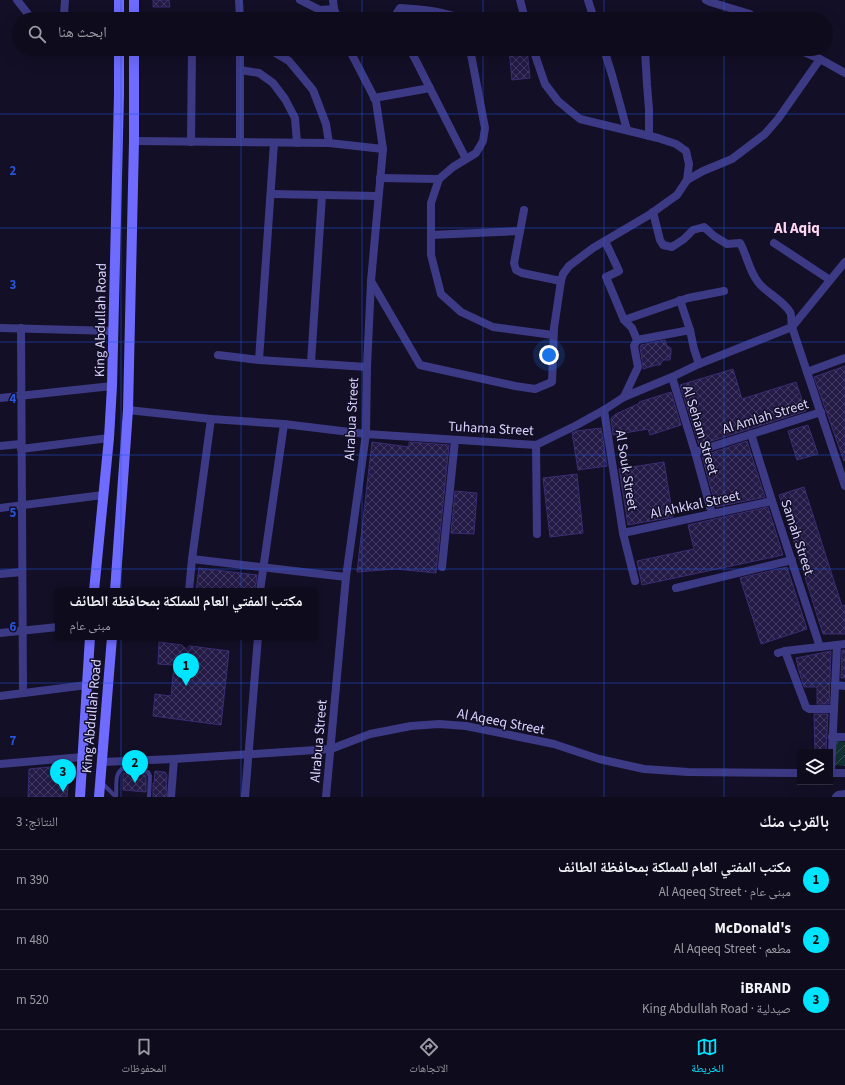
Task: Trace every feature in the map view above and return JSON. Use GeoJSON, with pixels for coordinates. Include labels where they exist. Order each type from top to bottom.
{"type":"FeatureCollection","features":[{"type":"Feature","properties":{"kind":"main road"},"geometry":{"type":"LineString","coordinates":[[119,0],[119,12]]}},
{"type":"Feature","properties":{"kind":"main road"},"geometry":{"type":"LineString","coordinates":[[134,0],[134,12]]}},
{"type":"Feature","properties":{"kind":"main road","name":"King Abdullah Road"},"geometry":{"type":"LineString","coordinates":[[94,588],[109,438],[112,386],[119,56]]}},
{"type":"Feature","properties":{"kind":"main road"},"geometry":{"type":"LineString","coordinates":[[115,588],[128,410],[134,141],[134,56]]}},
{"type":"Feature","properties":{"kind":"main road","name":"King Abdullah Road"},"geometry":{"type":"LineString","coordinates":[[80,797],[90,640]]}},
{"type":"Feature","properties":{"kind":"main road","name":"King Abdullah Road"},"geometry":{"type":"LineString","coordinates":[[99,797],[112,640]]}},
{"type":"Feature","properties":{"kind":"street"},"geometry":{"type":"LineString","coordinates":[[17,0],[26,12]]}},
{"type":"Feature","properties":{"kind":"street"},"geometry":{"type":"LineString","coordinates":[[64,12],[65,0]]}},
{"type":"Feature","properties":{"kind":"street"},"geometry":{"type":"LineString","coordinates":[[240,0],[240,12]]}},
{"type":"Feature","properties":{"kind":"street"},"geometry":{"type":"LineString","coordinates":[[300,0],[320,10],[334,9]]}},
{"type":"Feature","properties":{"kind":"street"},"geometry":{"type":"LineString","coordinates":[[333,0],[335,12]]}},
{"type":"Feature","properties":{"kind":"street"},"geometry":{"type":"LineString","coordinates":[[520,0],[523,12]]}},
{"type":"Feature","properties":{"kind":"street"},"geometry":{"type":"LineString","coordinates":[[588,0],[592,12]]}},
{"type":"Feature","properties":{"kind":"street"},"geometry":{"type":"LineString","coordinates":[[706,0],[743,12]]}},
{"type":"Feature","properties":{"kind":"street"},"geometry":{"type":"LineString","coordinates":[[398,12],[400,8],[437,12]]}},
{"type":"Feature","properties":{"kind":"street"},"geometry":{"type":"LineString","coordinates":[[191,142],[192,56]]}},
{"type":"Feature","properties":{"kind":"street"},"geometry":{"type":"LineString","coordinates":[[240,56],[240,142]]}},
{"type":"Feature","properties":{"kind":"street"},"geometry":{"type":"LineString","coordinates":[[281,56],[289,61],[313,90],[326,124],[329,143]]}},
{"type":"Feature","properties":{"kind":"street","name":"Alrabua Street"},"geometry":{"type":"LineString","coordinates":[[326,797],[346,577],[366,434],[371,281],[383,149],[376,101],[353,56]]}},
{"type":"Feature","properties":{"kind":"street"},"geometry":{"type":"LineString","coordinates":[[414,56],[466,159]]}},
{"type":"Feature","properties":{"kind":"street"},"geometry":{"type":"LineString","coordinates":[[471,56],[485,128],[483,141],[476,153],[453,167],[440,179],[431,203],[431,255],[440,294],[461,312],[493,327],[554,335]]}},
{"type":"Feature","properties":{"kind":"street"},"geometry":{"type":"LineString","coordinates":[[371,281],[420,365],[535,389],[552,382],[554,335],[561,280],[569,266],[592,248],[653,212],[677,195],[687,180],[689,164],[686,151],[676,144],[580,119],[558,101],[545,84],[535,56]]}},
{"type":"Feature","properties":{"kind":"street"},"geometry":{"type":"LineString","coordinates":[[606,56],[627,130]]}},
{"type":"Feature","properties":{"kind":"street"},"geometry":{"type":"LineString","coordinates":[[645,56],[649,109],[649,136]]}},
{"type":"Feature","properties":{"kind":"street"},"geometry":{"type":"LineString","coordinates":[[814,56],[845,73]]}},
{"type":"Feature","properties":{"kind":"street"},"geometry":{"type":"LineString","coordinates":[[687,180],[703,171],[732,159],[765,134],[778,119],[820,59]]}},
{"type":"Feature","properties":{"kind":"street"},"geometry":{"type":"LineString","coordinates":[[240,70],[259,73],[273,83],[285,99],[295,118],[297,143]]}},
{"type":"Feature","properties":{"kind":"street"},"geometry":{"type":"LineString","coordinates":[[374,98],[430,88]]}},
{"type":"Feature","properties":{"kind":"street"},"geometry":{"type":"LineString","coordinates":[[134,141],[329,143],[383,149]]}},
{"type":"Feature","properties":{"kind":"street"},"geometry":{"type":"LineString","coordinates":[[259,360],[274,143]]}},
{"type":"Feature","properties":{"kind":"street"},"geometry":{"type":"LineString","coordinates":[[380,178],[440,179]]}},
{"type":"Feature","properties":{"kind":"street"},"geometry":{"type":"LineString","coordinates":[[271,194],[378,196]]}},
{"type":"Feature","properties":{"kind":"street"},"geometry":{"type":"LineString","coordinates":[[311,363],[322,195]]}},
{"type":"Feature","properties":{"kind":"street"},"geometry":{"type":"LineString","coordinates":[[524,210],[514,263],[516,270],[522,273],[561,280]]}},
{"type":"Feature","properties":{"kind":"street"},"geometry":{"type":"LineString","coordinates":[[653,212],[660,240],[663,245],[672,247],[684,239],[693,230],[704,227],[714,236],[727,244],[740,243],[759,284],[778,299],[790,312],[792,327],[845,486]]}},
{"type":"Feature","properties":{"kind":"street"},"geometry":{"type":"LineString","coordinates":[[431,235],[520,231]]}},
{"type":"Feature","properties":{"kind":"street"},"geometry":{"type":"LineString","coordinates":[[605,240],[619,271],[606,277],[624,320],[632,328],[637,340],[634,346],[638,367],[624,397]]}},
{"type":"Feature","properties":{"kind":"street"},"geometry":{"type":"LineString","coordinates":[[774,243],[830,280]]}},
{"type":"Feature","properties":{"kind":"street","name":"Tuhama Street"},"geometry":{"type":"LineString","coordinates":[[128,410],[210,419],[284,424],[366,434],[536,445],[575,426],[624,397],[699,364],[792,327],[845,262]]}},
{"type":"Feature","properties":{"kind":"street"},"geometry":{"type":"LineString","coordinates":[[624,320],[680,300],[724,291]]}},
{"type":"Feature","properties":{"kind":"street"},"geometry":{"type":"LineString","coordinates":[[680,300],[699,364]]}},
{"type":"Feature","properties":{"kind":"street"},"geometry":{"type":"LineString","coordinates":[[0,328],[114,331]]}},
{"type":"Feature","properties":{"kind":"street"},"geometry":{"type":"LineString","coordinates":[[21,328],[23,693]]}},
{"type":"Feature","properties":{"kind":"street"},"geometry":{"type":"LineString","coordinates":[[637,340],[690,330]]}},
{"type":"Feature","properties":{"kind":"street"},"geometry":{"type":"LineString","coordinates":[[218,355],[259,360],[367,367]]}},
{"type":"Feature","properties":{"kind":"street"},"geometry":{"type":"LineString","coordinates":[[807,372],[845,358]]}},
{"type":"Feature","properties":{"kind":"street","name":"Al Seham Street"},"geometry":{"type":"LineString","coordinates":[[672,377],[712,514]]}},
{"type":"Feature","properties":{"kind":"street"},"geometry":{"type":"LineString","coordinates":[[0,398],[112,386]]}},
{"type":"Feature","properties":{"kind":"street","name":"Al Souk Street"},"geometry":{"type":"LineString","coordinates":[[604,410],[623,533],[635,581]]}},
{"type":"Feature","properties":{"kind":"street","name":"Al Amlah Street"},"geometry":{"type":"LineString","coordinates":[[695,452],[821,412]]}},
{"type":"Feature","properties":{"kind":"street"},"geometry":{"type":"LineString","coordinates":[[188,588],[210,419]]}},
{"type":"Feature","properties":{"kind":"street"},"geometry":{"type":"LineString","coordinates":[[260,588],[284,424]]}},
{"type":"Feature","properties":{"kind":"street","name":"Samah Street"},"geometry":{"type":"LineString","coordinates":[[751,434],[820,647]]}},
{"type":"Feature","properties":{"kind":"street"},"geometry":{"type":"LineString","coordinates":[[0,446],[21,446],[109,438]]}},
{"type":"Feature","properties":{"kind":"street"},"geometry":{"type":"LineString","coordinates":[[442,567],[455,440]]}},
{"type":"Feature","properties":{"kind":"street"},"geometry":{"type":"LineString","coordinates":[[536,445],[537,534]]}},
{"type":"Feature","properties":{"kind":"street"},"geometry":{"type":"LineString","coordinates":[[0,508],[104,495]]}},
{"type":"Feature","properties":{"kind":"street","name":"Al Ahkkal Street"},"geometry":{"type":"LineString","coordinates":[[623,533],[772,501]]}},
{"type":"Feature","properties":{"kind":"street"},"geometry":{"type":"LineString","coordinates":[[192,559],[346,577]]}},
{"type":"Feature","properties":{"kind":"street"},"geometry":{"type":"LineString","coordinates":[[676,588],[792,560]]}},
{"type":"Feature","properties":{"kind":"street"},"geometry":{"type":"LineString","coordinates":[[0,574],[22,572]]}},
{"type":"Feature","properties":{"kind":"street"},"geometry":{"type":"LineString","coordinates":[[0,633],[55,627]]}},
{"type":"Feature","properties":{"kind":"street"},"geometry":{"type":"LineString","coordinates":[[245,797],[258,640]]}},
{"type":"Feature","properties":{"kind":"street"},"geometry":{"type":"LineString","coordinates":[[832,749],[832,737],[834,709],[835,685],[841,645],[781,652],[806,706],[809,709],[834,709]]}},
{"type":"Feature","properties":{"kind":"street"},"geometry":{"type":"LineString","coordinates":[[0,696],[87,685]]}},
{"type":"Feature","properties":{"kind":"street"},"geometry":{"type":"LineString","coordinates":[[835,685],[845,686]]}},
{"type":"Feature","properties":{"kind":"street","name":"Al Aqeeq Street"},"geometry":{"type":"LineString","coordinates":[[102,762],[331,749],[370,734],[410,726],[439,724],[466,726],[554,744],[599,759],[644,769],[688,772],[797,773]]}},
{"type":"Feature","properties":{"kind":"street"},"geometry":{"type":"LineString","coordinates":[[832,737],[845,737]]}},
{"type":"Feature","properties":{"kind":"street"},"geometry":{"type":"LineString","coordinates":[[0,764],[83,757]]}},
{"type":"Feature","properties":{"kind":"street"},"geometry":{"type":"LineString","coordinates":[[171,797],[174,759]]}},
{"type":"Feature","properties":{"kind":"street"},"geometry":{"type":"LineString","coordinates":[[833,773],[845,773]]}},
{"type":"Feature","properties":{"kind":"street"},"geometry":{"type":"LineString","coordinates":[[836,797],[838,795],[845,794]]}},
{"type":"Feature","properties":{"kind":"lane"},"geometry":{"type":"LineString","coordinates":[[116,797],[117,774],[122,769],[148,772],[150,776],[149,797]]}},
{"type":"Feature","properties":{"kind":"lane"},"geometry":{"type":"LineString","coordinates":[[100,782],[116,797]]}},
{"type":"Feature","properties":{"kind":"green space"},"geometry":{"type":"Polygon","coordinates":[[[835,741],[845,742],[845,766],[835,765],[835,741]]]}},
{"type":"Feature","properties":{"kind":"building"},"geometry":{"type":"Polygon","coordinates":[[[153,0],[169,0],[170,7],[153,7],[153,0]]]}},
{"type":"Feature","properties":{"kind":"building"},"geometry":{"type":"Polygon","coordinates":[[[510,56],[528,56],[530,78],[512,80],[510,56]]]}},
{"type":"Feature","properties":{"kind":"building"},"geometry":{"type":"Polygon","coordinates":[[[665,340],[667,346],[671,348],[670,360],[663,360],[660,365],[643,369],[641,345],[665,340]]]}},
{"type":"Feature","properties":{"kind":"building"},"geometry":{"type":"Polygon","coordinates":[[[845,366],[845,460],[844,461],[814,377],[845,366]]]}},
{"type":"Feature","properties":{"kind":"building"},"geometry":{"type":"Polygon","coordinates":[[[733,369],[742,399],[796,382],[806,411],[699,445],[680,385],[733,369]]]}},
{"type":"Feature","properties":{"kind":"building"},"geometry":{"type":"Polygon","coordinates":[[[671,392],[681,425],[650,435],[648,429],[613,435],[611,418],[616,414],[640,403],[639,402],[671,392]]]}},
{"type":"Feature","properties":{"kind":"building"},"geometry":{"type":"Polygon","coordinates":[[[808,425],[818,454],[797,460],[788,431],[808,425]]]}},
{"type":"Feature","properties":{"kind":"building"},"geometry":{"type":"Polygon","coordinates":[[[601,428],[607,466],[578,470],[572,433],[601,428]]]}},
{"type":"Feature","properties":{"kind":"building"},"geometry":{"type":"Polygon","coordinates":[[[747,441],[765,497],[716,507],[702,456],[747,441]]]}},
{"type":"Feature","properties":{"kind":"building"},"geometry":{"type":"Polygon","coordinates":[[[372,442],[409,447],[409,442],[449,445],[436,573],[396,569],[357,572],[372,442]]]}},
{"type":"Feature","properties":{"kind":"building"},"geometry":{"type":"Polygon","coordinates":[[[664,462],[673,517],[628,525],[619,469],[664,462]]]}},
{"type":"Feature","properties":{"kind":"building"},"geometry":{"type":"Polygon","coordinates":[[[577,474],[583,533],[550,537],[543,478],[577,474]]]}},
{"type":"Feature","properties":{"kind":"building"},"geometry":{"type":"Polygon","coordinates":[[[804,487],[842,606],[845,605],[845,634],[823,634],[779,495],[804,487]]]}},
{"type":"Feature","properties":{"kind":"building"},"geometry":{"type":"Polygon","coordinates":[[[455,491],[477,493],[474,534],[451,533],[455,491]]]}},
{"type":"Feature","properties":{"kind":"building"},"geometry":{"type":"Polygon","coordinates":[[[768,507],[783,555],[642,585],[637,561],[694,549],[688,525],[768,507]]]}},
{"type":"Feature","properties":{"kind":"building"},"geometry":{"type":"Polygon","coordinates":[[[787,567],[807,629],[761,644],[740,578],[787,567]]]}},
{"type":"Feature","properties":{"kind":"building"},"geometry":{"type":"Polygon","coordinates":[[[199,568],[257,575],[255,588],[196,588],[199,568]]]}},
{"type":"Feature","properties":{"kind":"building"},"geometry":{"type":"Polygon","coordinates":[[[159,642],[229,651],[221,725],[153,716],[155,694],[171,696],[174,665],[158,664],[159,642]]]}},
{"type":"Feature","properties":{"kind":"building"},"geometry":{"type":"Polygon","coordinates":[[[842,650],[845,650],[845,678],[841,678],[842,650]]]}},
{"type":"Feature","properties":{"kind":"building"},"geometry":{"type":"Polygon","coordinates":[[[831,651],[829,704],[817,704],[817,687],[804,687],[796,658],[831,651]]]}},
{"type":"Feature","properties":{"kind":"building"},"geometry":{"type":"Polygon","coordinates":[[[814,714],[828,714],[826,749],[815,749],[814,714]]]}},
{"type":"Feature","properties":{"kind":"building"},"geometry":{"type":"Polygon","coordinates":[[[70,765],[67,797],[28,797],[29,769],[70,765]]]}},
{"type":"Feature","properties":{"kind":"building"},"geometry":{"type":"Polygon","coordinates":[[[155,771],[165,772],[167,775],[166,797],[153,797],[155,771]]]}},
{"type":"Feature","properties":{"kind":"building"},"geometry":{"type":"Polygon","coordinates":[[[123,773],[146,775],[146,792],[123,790],[123,773]]]}},
{"type":"Feature","properties":{"kind":"place","name":"مكتب المفتي العام للمملكة بمحافظة الطائف"},"geometry":{"type":"Point","coordinates":[186,686]}},
{"type":"Feature","properties":{"kind":"place","name":"McDonald's"},"geometry":{"type":"Point","coordinates":[135,783]}},
{"type":"Feature","properties":{"kind":"place","name":"iBRAND"},"geometry":{"type":"Point","coordinates":[63,792]}},
{"type":"Feature","properties":{"kind":"district","name":"Al Aqiq"},"geometry":{"type":"Point","coordinates":[797,228]}}]}
